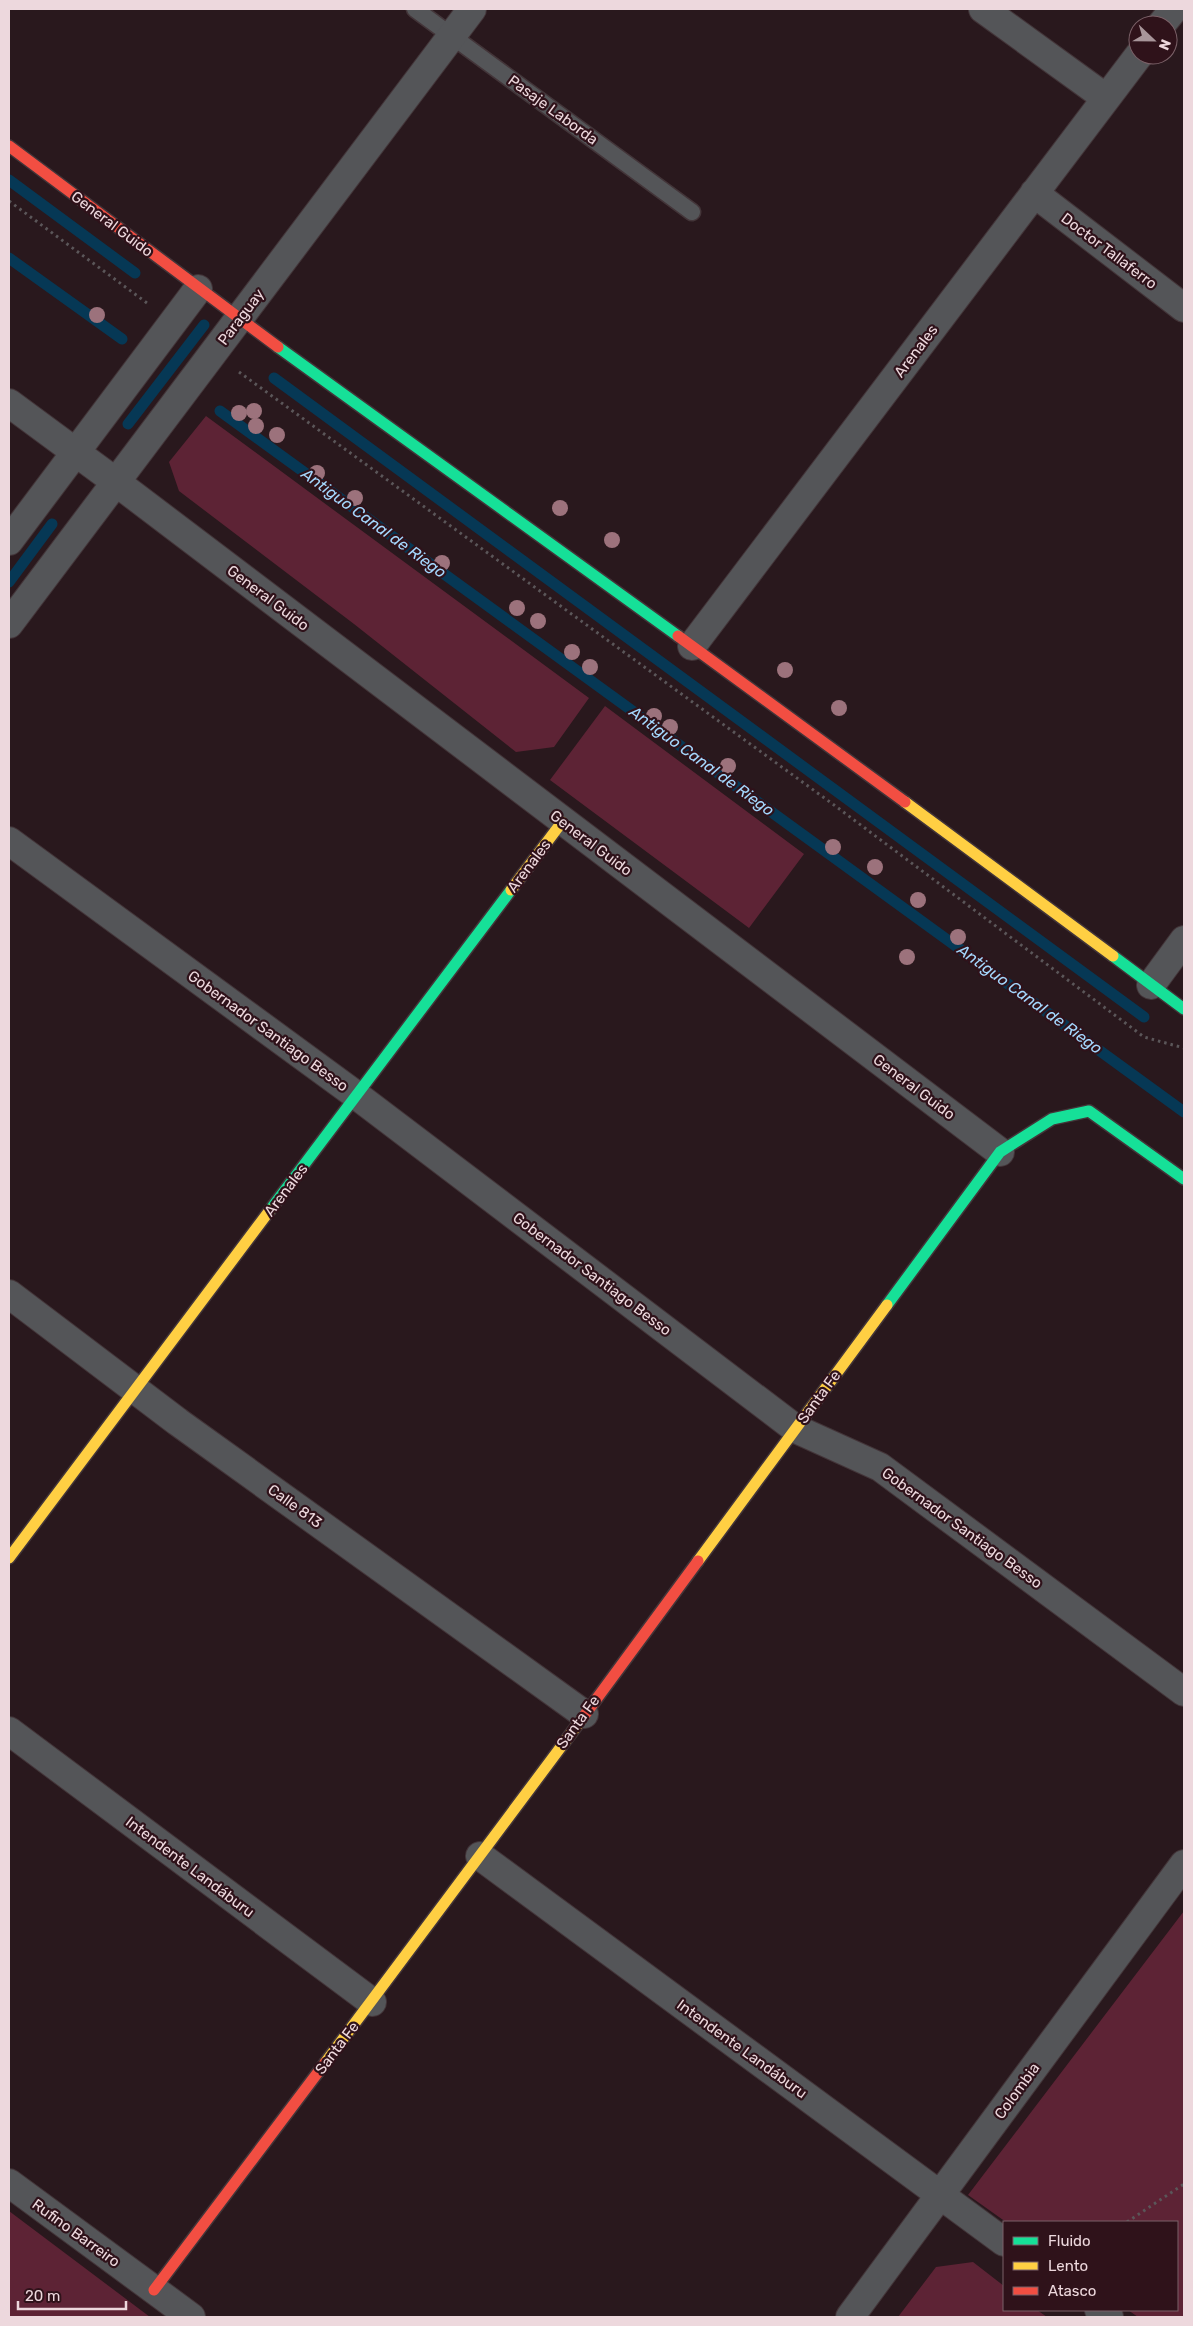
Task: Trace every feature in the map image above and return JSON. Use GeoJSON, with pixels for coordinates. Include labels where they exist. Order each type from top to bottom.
{"type":"FeatureCollection","features":[{"type":"Feature","properties":{"kind":"street","name":"Paraguay"},"geometry":{"type":"LineString","coordinates":[[9,624],[472,9]]}},
{"type":"Feature","properties":{"kind":"street"},"geometry":{"type":"LineString","coordinates":[[983,9],[1106,98]]}},
{"type":"Feature","properties":{"kind":"street","name":"Arenales"},"geometry":{"type":"LineString","coordinates":[[692,646],[1131,65]]}},
{"type":"Feature","properties":{"kind":"street","name":"General Guido"},"geometry":{"type":"LineString","coordinates":[[9,146],[198,289],[692,646],[1184,1009]]}},
{"type":"Feature","properties":{"kind":"street","name":"Doctor Tallaferro"},"geometry":{"type":"LineString","coordinates":[[1034,194],[1184,308]]}},
{"type":"Feature","properties":{"kind":"street"},"geometry":{"type":"LineString","coordinates":[[9,541],[198,289]]}},
{"type":"Feature","properties":{"kind":"street","name":"General Guido"},"geometry":{"type":"LineString","coordinates":[[9,403],[1000,1152]]}},
{"type":"Feature","properties":{"kind":"street","name":"Arenales"},"geometry":{"type":"LineString","coordinates":[[9,1558],[562,822]]}},
{"type":"Feature","properties":{"kind":"street","name":"Gobernador Santiago Besso"},"geometry":{"type":"LineString","coordinates":[[9,841],[356,1095],[796,1429],[880,1467],[1184,1692]]}},
{"type":"Feature","properties":{"kind":"street"},"geometry":{"type":"LineString","coordinates":[[1151,985],[1184,940]]}},
{"type":"Feature","properties":{"kind":"street"},"geometry":{"type":"LineString","coordinates":[[1000,1152],[1052,1118],[1089,1111],[1184,1179]]}},
{"type":"Feature","properties":{"kind":"street","name":"Santa Fe"},"geometry":{"type":"LineString","coordinates":[[154,2290],[372,2002],[1000,1152]]}},
{"type":"Feature","properties":{"kind":"street","name":"Calle 813"},"geometry":{"type":"LineString","coordinates":[[9,1294],[135,1390],[584,1714]]}},
{"type":"Feature","properties":{"kind":"street","name":"Intendente Landáburu"},"geometry":{"type":"LineString","coordinates":[[9,1731],[372,2002]]}},
{"type":"Feature","properties":{"kind":"street","name":"Intendente Landáburu"},"geometry":{"type":"LineString","coordinates":[[480,1856],[1003,2241]]}},
{"type":"Feature","properties":{"kind":"street","name":"Colombia"},"geometry":{"type":"LineString","coordinates":[[850,2317],[1184,1864]]}},
{"type":"Feature","properties":{"kind":"street","name":"Rufino Barreiro"},"geometry":{"type":"LineString","coordinates":[[9,2184],[191,2317]]}},
{"type":"Feature","properties":{"kind":"lane","name":"Pasaje Laborda"},"geometry":{"type":"LineString","coordinates":[[415,9],[692,212]]}},
{"type":"Feature","properties":{"kind":"path"},"geometry":{"type":"LineString","coordinates":[[9,201],[173,322]]}},
{"type":"Feature","properties":{"kind":"path"},"geometry":{"type":"LineString","coordinates":[[214,353],[834,805],[1144,1037],[1184,1048]]}},
{"type":"Feature","properties":{"kind":"path"},"geometry":{"type":"LineString","coordinates":[[1128,2221],[1184,2184]]}},
{"type":"Feature","properties":{"kind":"shaded area"},"geometry":{"type":"Polygon","coordinates":[[[206,416],[589,698],[554,747],[516,752],[354,624],[179,491],[169,462],[206,416]]]}},
{"type":"Feature","properties":{"kind":"shaded area"},"geometry":{"type":"Polygon","coordinates":[[[605,706],[804,854],[749,928],[550,780],[605,706]]]}},
{"type":"Feature","properties":{"kind":"shaded area"},"geometry":{"type":"Polygon","coordinates":[[[1184,1911],[1184,2317],[1138,2317],[1129,2311],[1178,2311],[1178,2221],[1005,2221],[968,2195],[1184,1911]]]}},
{"type":"Feature","properties":{"kind":"shaded area"},"geometry":{"type":"Polygon","coordinates":[[[9,2211],[150,2317],[9,2317],[9,2211]]]}},
{"type":"Feature","properties":{"kind":"shaded area"},"geometry":{"type":"Polygon","coordinates":[[[973,2262],[1003,2285],[1003,2311],[1038,2311],[1047,2317],[898,2317],[936,2267],[973,2262]]]}},
{"type":"Feature","properties":{"kind":"waterway"},"geometry":{"type":"LineString","coordinates":[[9,180],[135,273]]}},
{"type":"Feature","properties":{"kind":"waterway","name":"Antiguo Canal de Riego"},"geometry":{"type":"LineString","coordinates":[[9,258],[122,339]]}},
{"type":"Feature","properties":{"kind":"waterway"},"geometry":{"type":"LineString","coordinates":[[128,424],[204,325]]}},
{"type":"Feature","properties":{"kind":"waterway"},"geometry":{"type":"LineString","coordinates":[[274,378],[1144,1017]]}},
{"type":"Feature","properties":{"kind":"waterway","name":"Antiguo Canal de Riego"},"geometry":{"type":"LineString","coordinates":[[220,411],[1184,1112]]}},
{"type":"Feature","properties":{"kind":"waterway"},"geometry":{"type":"LineString","coordinates":[[9,582],[52,524]]}},
{"type":"Feature","properties":{"kind":"traffic: fast"},"geometry":{"type":"LineString","coordinates":[[278,347],[678,636]]}},
{"type":"Feature","properties":{"kind":"traffic: fast"},"geometry":{"type":"LineString","coordinates":[[270,1210],[511,890]]}},
{"type":"Feature","properties":{"kind":"traffic: fast"},"geometry":{"type":"LineString","coordinates":[[1113,956],[1184,1009]]}},
{"type":"Feature","properties":{"kind":"traffic: fast"},"geometry":{"type":"LineString","coordinates":[[887,1305],[1000,1152],[1052,1119],[1089,1111],[1184,1179]]}},
{"type":"Feature","properties":{"kind":"traffic: slow"},"geometry":{"type":"LineString","coordinates":[[905,802],[1113,956]]}},
{"type":"Feature","properties":{"kind":"traffic: slow"},"geometry":{"type":"LineString","coordinates":[[511,890],[562,822]]}},
{"type":"Feature","properties":{"kind":"traffic: slow"},"geometry":{"type":"LineString","coordinates":[[9,1558],[270,1210]]}},
{"type":"Feature","properties":{"kind":"traffic: slow"},"geometry":{"type":"LineString","coordinates":[[698,1561],[887,1305]]}},
{"type":"Feature","properties":{"kind":"traffic: slow"},"geometry":{"type":"LineString","coordinates":[[325,2063],[581,1720]]}},
{"type":"Feature","properties":{"kind":"traffic: jam"},"geometry":{"type":"LineString","coordinates":[[9,146],[278,347]]}},
{"type":"Feature","properties":{"kind":"traffic: jam"},"geometry":{"type":"LineString","coordinates":[[678,636],[905,802]]}},
{"type":"Feature","properties":{"kind":"traffic: jam"},"geometry":{"type":"LineString","coordinates":[[581,1720],[698,1561]]}},
{"type":"Feature","properties":{"kind":"traffic: jam"},"geometry":{"type":"LineString","coordinates":[[154,2290],[325,2063]]}}]}
